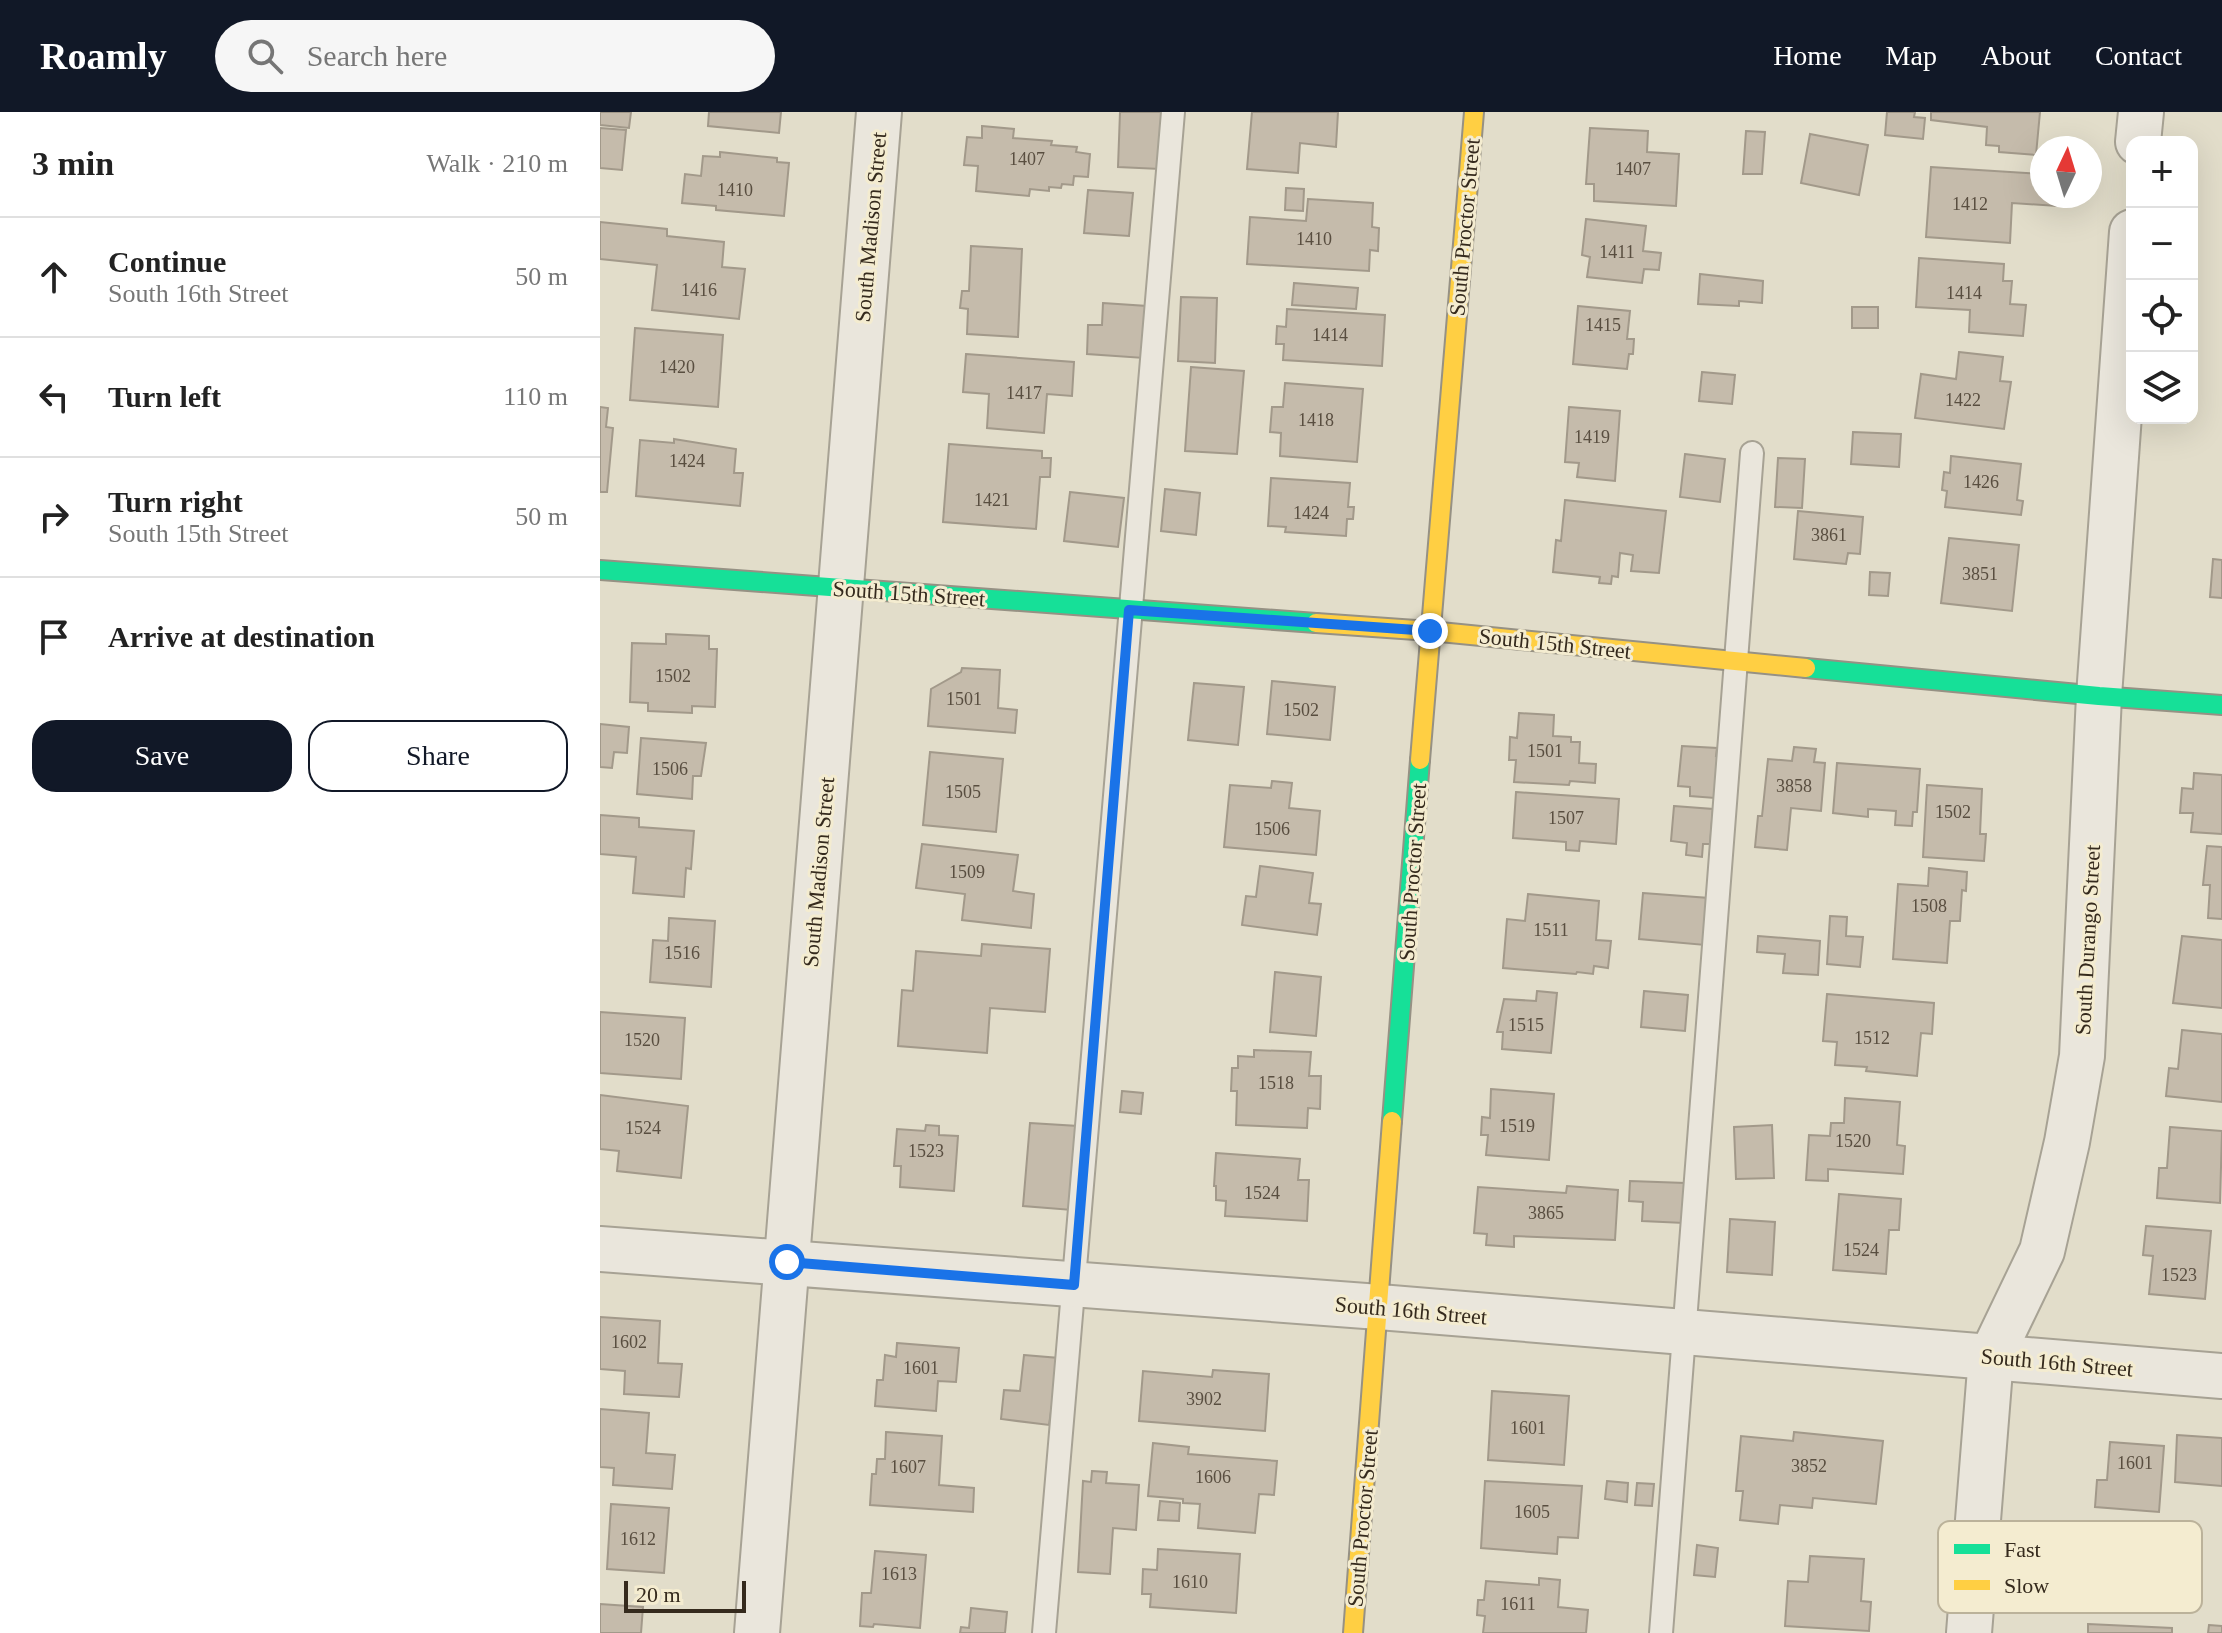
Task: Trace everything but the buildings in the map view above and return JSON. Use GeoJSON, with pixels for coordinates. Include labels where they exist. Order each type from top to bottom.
{"type":"FeatureCollection","features":[{"type":"Feature","properties":{"kind":"street","name":"South Madison Street"},"geometry":{"type":"LineString","coordinates":[[757,1633],[879,112]]}},
{"type":"Feature","properties":{"kind":"street","name":"South Proctor Street"},"geometry":{"type":"LineString","coordinates":[[1353,1633],[1430,631],[1474,112]]}},
{"type":"Feature","properties":{"kind":"street"},"geometry":{"type":"LineString","coordinates":[[2139,136],[2141,112]]}},
{"type":"Feature","properties":{"kind":"street","name":"South Durango Street"},"geometry":{"type":"LineString","coordinates":[[1978,1521],[1991,1357],[2042,1251],[2067,1142],[2082,1056],[2099,696],[2129,280]]}},
{"type":"Feature","properties":{"kind":"street","name":"South 15th Street"},"geometry":{"type":"LineString","coordinates":[[600,570],[1430,631],[2099,696],[2222,705]]}},
{"type":"Feature","properties":{"kind":"street","name":"South 16th Street"},"geometry":{"type":"LineString","coordinates":[[600,1249],[1379,1307],[2222,1376]]}},
{"type":"Feature","properties":{"kind":"street","name":"South Durango Street"},"geometry":{"type":"LineString","coordinates":[[1969,1633],[1971,1613]]}},
{"type":"Feature","properties":{"kind":"lane"},"geometry":{"type":"LineString","coordinates":[[1044,1633],[1173,112]]}},
{"type":"Feature","properties":{"kind":"lane"},"geometry":{"type":"LineString","coordinates":[[1661,1633],[1752,453]]}},
{"type":"Feature","properties":{"kind":"traffic: fast"},"geometry":{"type":"LineString","coordinates":[[600,570],[1316,623]]}},
{"type":"Feature","properties":{"kind":"traffic: fast"},"geometry":{"type":"LineString","coordinates":[[1806,668],[2222,705]]}},
{"type":"Feature","properties":{"kind":"traffic: fast"},"geometry":{"type":"LineString","coordinates":[[1392,1121],[1420,760]]}},
{"type":"Feature","properties":{"kind":"traffic: slow"},"geometry":{"type":"LineString","coordinates":[[1420,760],[1474,112]]}},
{"type":"Feature","properties":{"kind":"traffic: slow"},"geometry":{"type":"LineString","coordinates":[[1316,623],[1430,631],[1806,668]]}},
{"type":"Feature","properties":{"kind":"traffic: slow"},"geometry":{"type":"LineString","coordinates":[[1353,1633],[1392,1121]]}},
{"type":"Feature","properties":{"kind":"route"},"geometry":{"type":"LineString","coordinates":[[787,1262],[1074,1285],[1129,610],[1430,631]]}}]}
